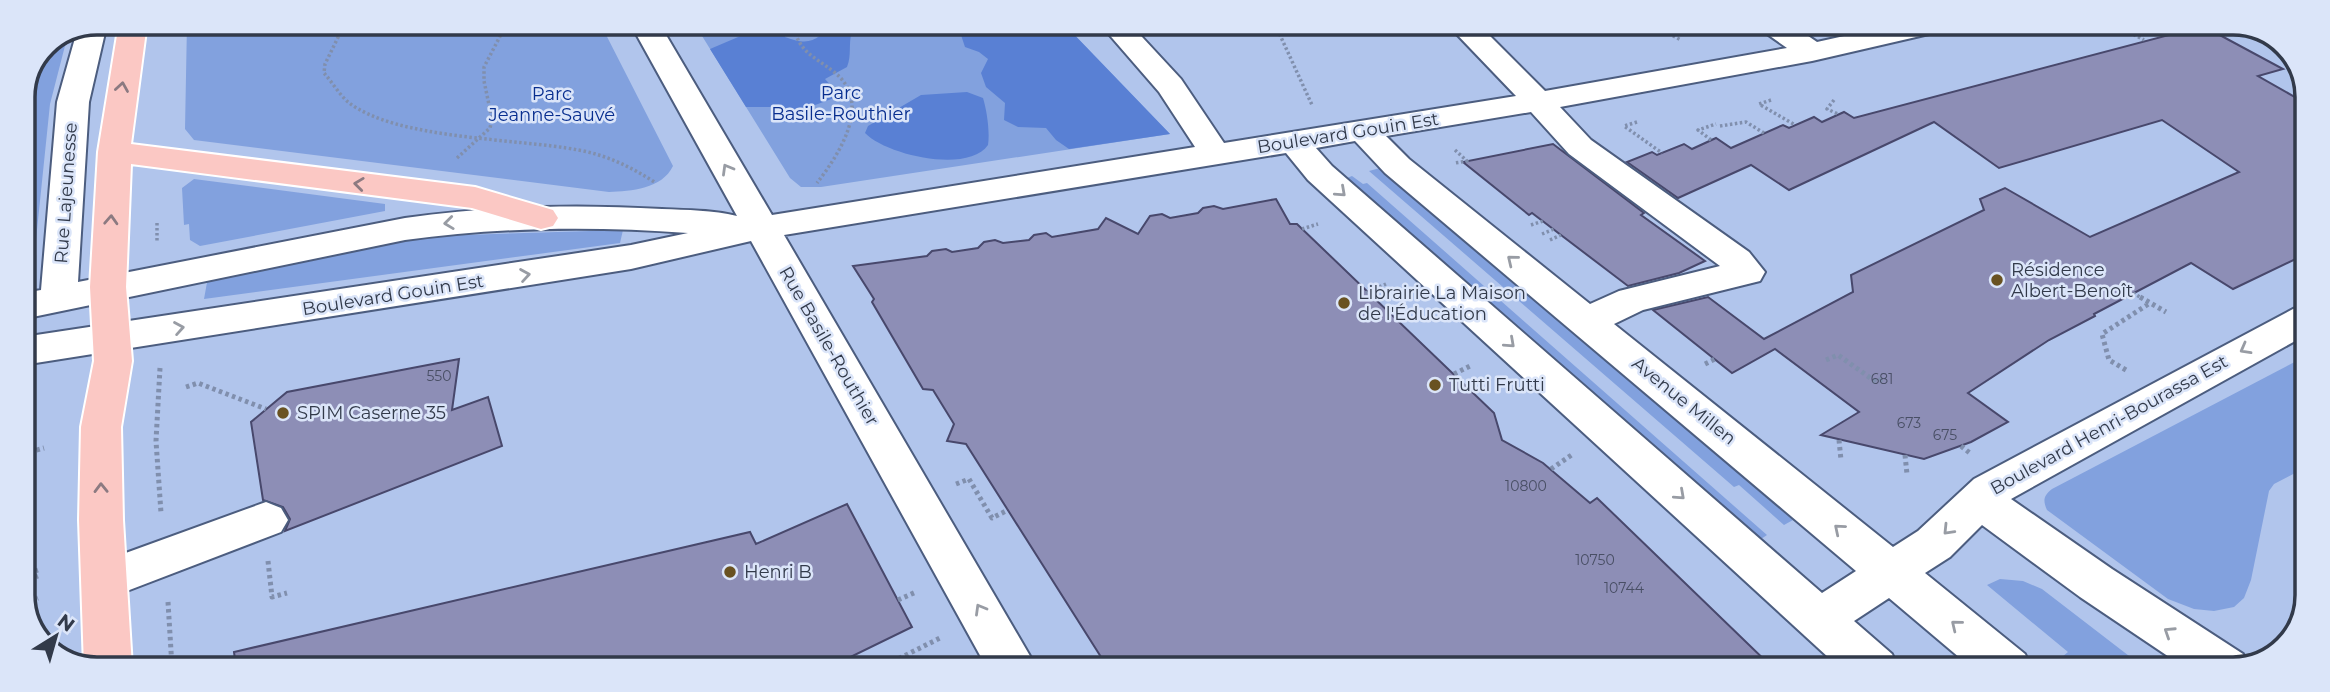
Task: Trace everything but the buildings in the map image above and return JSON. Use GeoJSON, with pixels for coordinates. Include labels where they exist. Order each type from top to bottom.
{"type":"FeatureCollection","features":[{"type":"Feature","properties":{"kind":"main road"},"geometry":{"type":"LineString","coordinates":[[108,657],[101,520],[101,427],[113,361],[108,287],[114,152],[118,109],[131,35]]}},
{"type":"Feature","properties":{"kind":"main road"},"geometry":{"type":"LineString","coordinates":[[114,152],[475,198],[541,218]]}},
{"type":"Feature","properties":{"kind":"street","name":"Rue Basile-Routhier"},"geometry":{"type":"LineString","coordinates":[[651,35],[1007,657]]}},
{"type":"Feature","properties":{"kind":"street"},"geometry":{"type":"LineString","coordinates":[[1125,35],[1164,75],[1203,131],[1215,155]]}},
{"type":"Feature","properties":{"kind":"street"},"geometry":{"type":"LineString","coordinates":[[1472,35],[1580,147],[1736,260],[1747,271],[1632,300],[1586,321]]}},
{"type":"Feature","properties":{"kind":"street"},"geometry":{"type":"LineString","coordinates":[[1787,35],[1812,52]]}},
{"type":"Feature","properties":{"kind":"street","name":"Boulevard Gouin Est"},"geometry":{"type":"LineString","coordinates":[[35,349],[642,256],[761,228],[1215,155],[1304,127],[1362,130],[1537,102],[1812,52],[1888,35]]}},
{"type":"Feature","properties":{"kind":"street","name":"Rue Lajeunesse"},"geometry":{"type":"LineString","coordinates":[[59,297],[71,122],[90,36]]}},
{"type":"Feature","properties":{"kind":"street"},"geometry":{"type":"LineString","coordinates":[[1304,127],[1330,182],[1862,657]]}},
{"type":"Feature","properties":{"kind":"street","name":"Avenue Millen"},"geometry":{"type":"LineString","coordinates":[[1362,130],[1398,166],[1994,657]]}},
{"type":"Feature","properties":{"kind":"street","name":"Boulevard Gouin Est"},"geometry":{"type":"LineString","coordinates":[[35,303],[416,227],[481,220],[639,217],[761,228]]}},
{"type":"Feature","properties":{"kind":"street"},"geometry":{"type":"LineString","coordinates":[[59,297],[111,337]]}},
{"type":"Feature","properties":{"kind":"street","name":"Boulevard Henri-Bourassa Est"},"geometry":{"type":"LineString","coordinates":[[1819,619],[1934,544],[1989,491],[2295,324]]}},
{"type":"Feature","properties":{"kind":"street"},"geometry":{"type":"LineString","coordinates":[[1979,499],[2096,583],[2208,657]]}},
{"type":"Feature","properties":{"kind":"street"},"geometry":{"type":"LineString","coordinates":[[105,568],[266,525]]}},
{"type":"Feature","properties":{"kind":"path"},"geometry":{"type":"LineString","coordinates":[[339,35],[325,64],[324,73],[336,91],[358,108],[392,121],[435,132],[602,155],[634,168],[658,186]]}},
{"type":"Feature","properties":{"kind":"path"},"geometry":{"type":"LineString","coordinates":[[455,160],[490,128],[492,119],[484,67],[501,35]]}},
{"type":"Feature","properties":{"kind":"path"},"geometry":{"type":"LineString","coordinates":[[796,35],[804,53],[845,82],[852,96],[854,110],[833,163],[814,188]]}},
{"type":"Feature","properties":{"kind":"path"},"geometry":{"type":"LineString","coordinates":[[1280,35],[1304,127]]}},
{"type":"Feature","properties":{"kind":"path"},"geometry":{"type":"LineString","coordinates":[[2135,35],[2144,40]]}},
{"type":"Feature","properties":{"kind":"path"},"geometry":{"type":"LineString","coordinates":[[1771,100],[1759,104],[1796,125]]}},
{"type":"Feature","properties":{"kind":"path"},"geometry":{"type":"LineString","coordinates":[[1834,100],[1827,109],[1838,114]]}},
{"type":"Feature","properties":{"kind":"path"},"geometry":{"type":"LineString","coordinates":[[1637,122],[1624,126],[1662,153]]}},
{"type":"Feature","properties":{"kind":"path"},"geometry":{"type":"LineString","coordinates":[[1711,141],[1699,130],[1746,122],[1764,133]]}},
{"type":"Feature","properties":{"kind":"path"},"geometry":{"type":"LineString","coordinates":[[1453,149],[1467,161],[1454,163]]}},
{"type":"Feature","properties":{"kind":"path"},"geometry":{"type":"LineString","coordinates":[[1531,225],[1543,221]]}},
{"type":"Feature","properties":{"kind":"path"},"geometry":{"type":"LineString","coordinates":[[1542,234],[1554,229]]}},
{"type":"Feature","properties":{"kind":"path"},"geometry":{"type":"LineString","coordinates":[[1550,240],[1561,235]]}},
{"type":"Feature","properties":{"kind":"path"},"geometry":{"type":"LineString","coordinates":[[1361,295],[1394,281]]}},
{"type":"Feature","properties":{"kind":"path"},"geometry":{"type":"LineString","coordinates":[[2133,292],[2166,312]]}},
{"type":"Feature","properties":{"kind":"path"},"geometry":{"type":"LineString","coordinates":[[2136,377],[2109,359],[2102,334],[2150,303]]}},
{"type":"Feature","properties":{"kind":"path"},"geometry":{"type":"LineString","coordinates":[[160,500],[156,440],[161,355]]}},
{"type":"Feature","properties":{"kind":"path"},"geometry":{"type":"LineString","coordinates":[[1826,360],[1838,355],[1875,382],[1882,379]]}},
{"type":"Feature","properties":{"kind":"path"},"geometry":{"type":"LineString","coordinates":[[1705,365],[1715,359]]}},
{"type":"Feature","properties":{"kind":"path"},"geometry":{"type":"LineString","coordinates":[[1454,374],[1480,361]]}},
{"type":"Feature","properties":{"kind":"path"},"geometry":{"type":"LineString","coordinates":[[186,387],[198,383],[266,409]]}},
{"type":"Feature","properties":{"kind":"path"},"geometry":{"type":"LineString","coordinates":[[1839,440],[1841,460]]}},
{"type":"Feature","properties":{"kind":"path"},"geometry":{"type":"LineString","coordinates":[[35,451],[44,448]]}},
{"type":"Feature","properties":{"kind":"path"},"geometry":{"type":"LineString","coordinates":[[1551,469],[1578,451]]}},
{"type":"Feature","properties":{"kind":"path"},"geometry":{"type":"LineString","coordinates":[[1905,455],[1906,474]]}},
{"type":"Feature","properties":{"kind":"path"},"geometry":{"type":"LineString","coordinates":[[956,484],[969,479],[992,517],[1008,510]]}},
{"type":"Feature","properties":{"kind":"path"},"geometry":{"type":"LineString","coordinates":[[266,525],[272,597],[287,593]]}},
{"type":"Feature","properties":{"kind":"path"},"geometry":{"type":"LineString","coordinates":[[898,600],[917,592]]}},
{"type":"Feature","properties":{"kind":"path"},"geometry":{"type":"LineString","coordinates":[[167,594],[171,657]]}},
{"type":"Feature","properties":{"kind":"path"},"geometry":{"type":"LineString","coordinates":[[902,657],[940,638]]}},
{"type":"Feature","properties":{"kind":"green space","name":"Parc Jeanne-Sauvé"},"geometry":{"type":"Polygon","coordinates":[[[187,35],[606,35],[673,166],[668,174],[654,184],[609,192],[194,140],[185,129],[187,35]]]}},
{"type":"Feature","properties":{"kind":"green space","name":"Parc Basile-Routhier"},"geometry":{"type":"Polygon","coordinates":[[[701,35],[1075,35],[1170,134],[821,187],[801,187],[790,178],[701,35]]]}},
{"type":"Feature","properties":{"kind":"green space"},"geometry":{"type":"Polygon","coordinates":[[[66,44],[50,104],[35,249],[36,85],[45,63],[66,44]]]}},
{"type":"Feature","properties":{"kind":"green space"},"geometry":{"type":"Polygon","coordinates":[[[1380,168],[1793,520],[1784,525],[1739,485],[1734,487],[1369,171],[1380,168]]]}},
{"type":"Feature","properties":{"kind":"green space"},"geometry":{"type":"Polygon","coordinates":[[[1352,176],[1363,184],[1367,183],[1767,535],[1758,541],[1347,178],[1352,176]]]}},
{"type":"Feature","properties":{"kind":"green space"},"geometry":{"type":"Polygon","coordinates":[[[194,179],[385,204],[385,211],[200,246],[190,240],[189,224],[184,225],[182,188],[194,179]]]}},
{"type":"Feature","properties":{"kind":"green space"},"geometry":{"type":"Polygon","coordinates":[[[623,230],[620,243],[204,299],[208,277],[432,236],[623,230]]]}},
{"type":"Feature","properties":{"kind":"green space"},"geometry":{"type":"Polygon","coordinates":[[[2295,362],[2295,473],[2274,484],[2269,491],[2251,580],[2244,598],[2234,607],[2214,611],[2194,609],[2168,599],[2047,510],[2045,499],[2052,489],[2295,362]]]}},
{"type":"Feature","properties":{"kind":"green space"},"geometry":{"type":"Polygon","coordinates":[[[2000,579],[2023,581],[2042,589],[2130,657],[2062,657],[2068,652],[1987,585],[2000,579]]]}},
{"type":"Feature","properties":{"kind":"shaded area"},"geometry":{"type":"Polygon","coordinates":[[[743,35],[784,35],[795,40],[809,41],[821,35],[851,35],[847,67],[825,79],[836,91],[834,98],[791,114],[779,115],[771,107],[746,107],[710,49],[743,35]]]}},
{"type":"Feature","properties":{"kind":"shaded area"},"geometry":{"type":"Polygon","coordinates":[[[961,35],[1075,35],[1170,134],[1069,149],[1056,140],[1046,128],[1018,127],[1004,120],[1005,103],[986,87],[981,73],[988,59],[965,47],[961,35]]]}},
{"type":"Feature","properties":{"kind":"shaded area"},"geometry":{"type":"Polygon","coordinates":[[[967,92],[983,98],[987,115],[988,145],[978,154],[946,160],[927,158],[890,148],[865,133],[868,126],[921,95],[967,92]]]}},
{"type":"Feature","properties":{"kind":"place","name":"Résidence Albert-Benoît"},"geometry":{"type":"Point","coordinates":[1997,280]}},
{"type":"Feature","properties":{"kind":"place","name":"Librairie La Maison de l'Éducation"},"geometry":{"type":"Point","coordinates":[1344,303]}},
{"type":"Feature","properties":{"kind":"place","name":"Tutti Frutti"},"geometry":{"type":"Point","coordinates":[1435,385]}},
{"type":"Feature","properties":{"kind":"place","name":"SPIM Caserne 35"},"geometry":{"type":"Point","coordinates":[283,413]}},
{"type":"Feature","properties":{"kind":"place","name":"Henri B"},"geometry":{"type":"Point","coordinates":[730,572]}}]}
